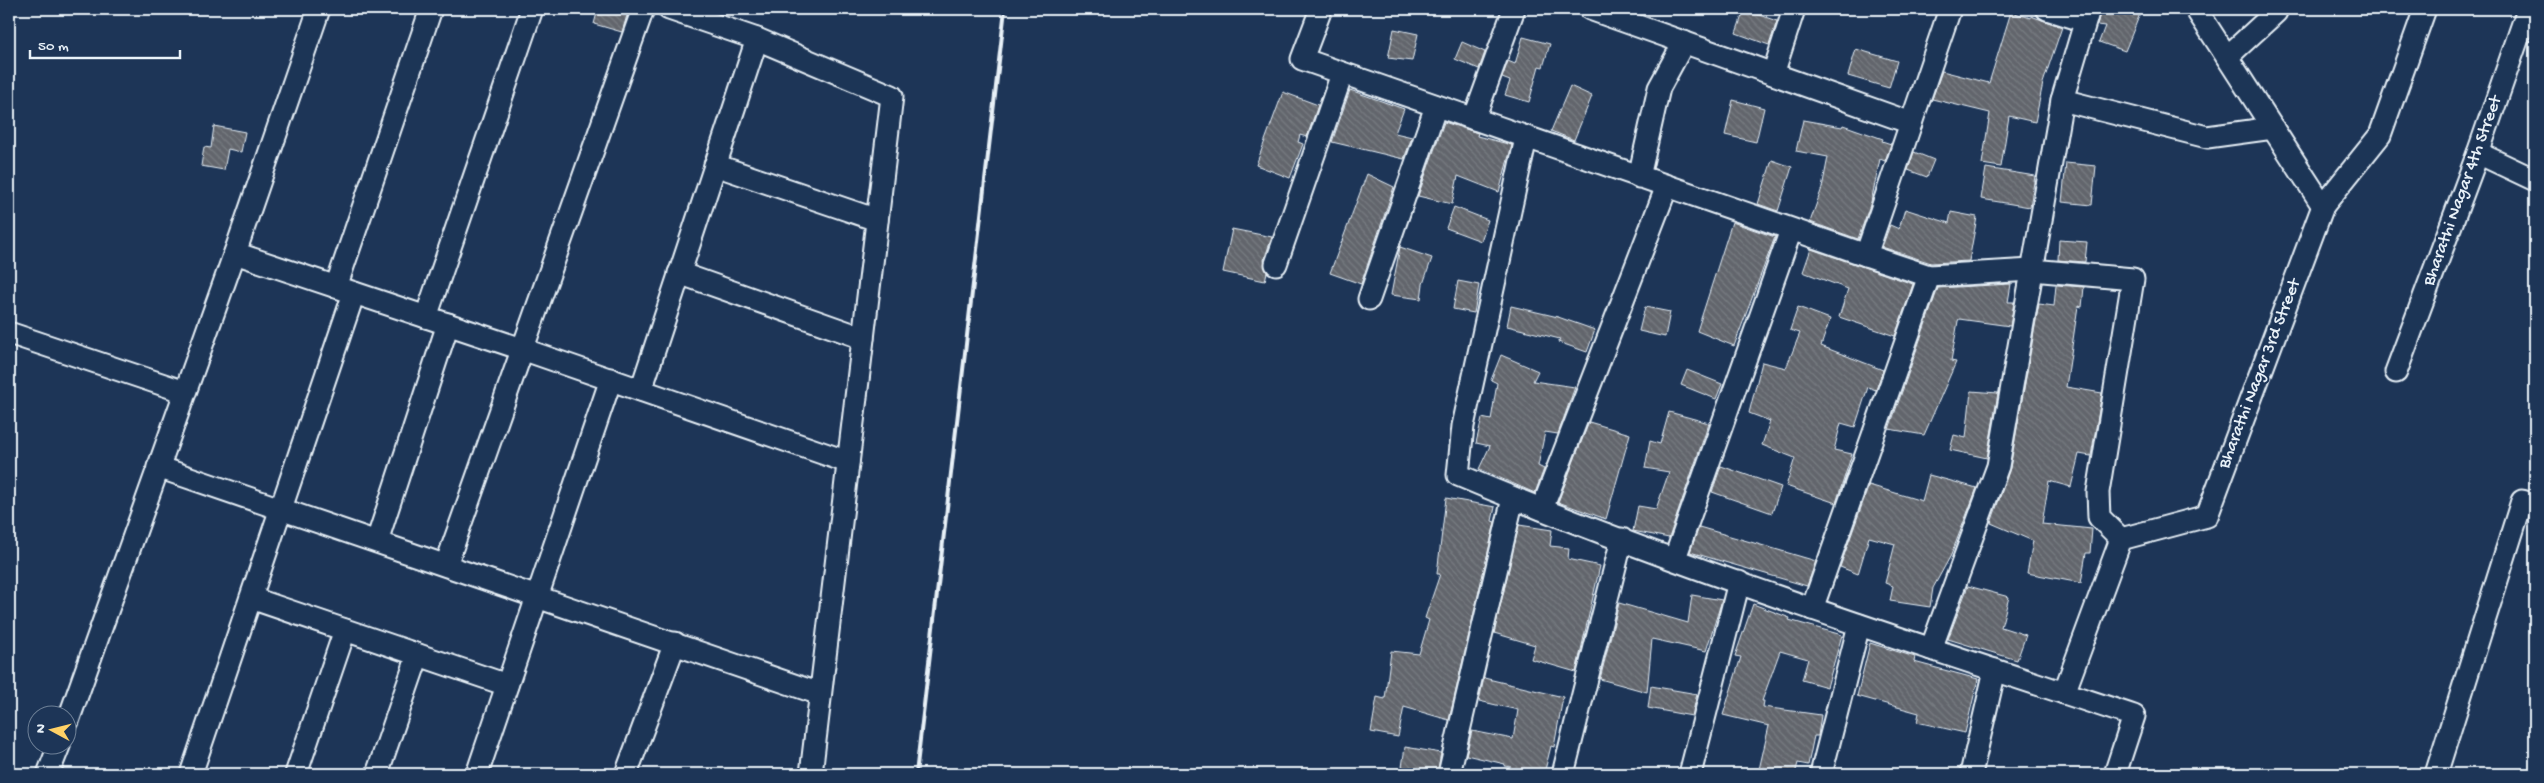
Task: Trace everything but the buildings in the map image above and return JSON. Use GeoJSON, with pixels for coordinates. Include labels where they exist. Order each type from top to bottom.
{"type":"FeatureCollection","features":[{"type":"Feature","properties":{"kind":"street"},"geometry":{"type":"LineString","coordinates":[[73,706],[235,253],[319,9]]}},
{"type":"Feature","properties":{"kind":"street"},"geometry":{"type":"LineString","coordinates":[[191,774],[281,508],[430,9]]}},
{"type":"Feature","properties":{"kind":"street"},"geometry":{"type":"LineString","coordinates":[[426,317],[532,9]]}},
{"type":"Feature","properties":{"kind":"street"},"geometry":{"type":"LineString","coordinates":[[446,565],[642,9]]}},
{"type":"Feature","properties":{"kind":"street"},"geometry":{"type":"LineString","coordinates":[[669,9],[757,39],[892,96],[811,774]]}},
{"type":"Feature","properties":{"kind":"street"},"geometry":{"type":"LineString","coordinates":[[1321,9],[1302,59],[1791,230],[1929,276],[2032,270],[2133,279],[2098,492],[2099,517],[2121,539],[2064,693]]}},
{"type":"Feature","properties":{"kind":"street"},"geometry":{"type":"LineString","coordinates":[[1474,119],[1514,9]]}},
{"type":"Feature","properties":{"kind":"street"},"geometry":{"type":"LineString","coordinates":[[1590,9],[1911,123]]}},
{"type":"Feature","properties":{"kind":"street"},"geometry":{"type":"LineString","coordinates":[[1773,74],[1794,9]]}},
{"type":"Feature","properties":{"kind":"street"},"geometry":{"type":"LineString","coordinates":[[1866,255],[1950,9]]}},
{"type":"Feature","properties":{"kind":"street"},"geometry":{"type":"LineString","coordinates":[[1931,649],[1998,466],[2062,100],[2087,15],[2048,9]]}},
{"type":"Feature","properties":{"kind":"street"},"geometry":{"type":"LineString","coordinates":[[2196,9],[2322,206]]}},
{"type":"Feature","properties":{"kind":"street"},"geometry":{"type":"LineString","coordinates":[[2227,57],[2277,9]]}},
{"type":"Feature","properties":{"kind":"street","name":"Bharathi Nagar 3rd Street"},"geometry":{"type":"LineString","coordinates":[[2121,539],[2207,516],[2322,206],[2380,135],[2425,9]]}},
{"type":"Feature","properties":{"kind":"street","name":"Bharathi Nagar 4th Street"},"geometry":{"type":"LineString","coordinates":[[2396,372],[2478,153],[2528,9]]}},
{"type":"Feature","properties":{"kind":"street"},"geometry":{"type":"LineString","coordinates":[[641,390],[757,39]]}},
{"type":"Feature","properties":{"kind":"street"},"geometry":{"type":"LineString","coordinates":[[1639,177],[1659,88],[1684,42]]}},
{"type":"Feature","properties":{"kind":"street"},"geometry":{"type":"LineString","coordinates":[[1276,264],[1342,74]]}},
{"type":"Feature","properties":{"kind":"street"},"geometry":{"type":"LineString","coordinates":[[2062,100],[2207,137],[2273,128]]}},
{"type":"Feature","properties":{"kind":"street"},"geometry":{"type":"LineString","coordinates":[[1368,299],[1436,106]]}},
{"type":"Feature","properties":{"kind":"street"},"geometry":{"type":"LineString","coordinates":[[1526,138],[1463,426],[1458,474],[1512,498],[1812,609],[2134,716],[2115,774]]}},
{"type":"Feature","properties":{"kind":"street"},"geometry":{"type":"LineString","coordinates":[[2478,153],[2535,180]]}},
{"type":"Feature","properties":{"kind":"street"},"geometry":{"type":"LineString","coordinates":[[715,164],[877,220]]}},
{"type":"Feature","properties":{"kind":"street"},"geometry":{"type":"LineString","coordinates":[[1542,509],[1667,186]]}},
{"type":"Feature","properties":{"kind":"street"},"geometry":{"type":"LineString","coordinates":[[1675,558],[1791,230]]}},
{"type":"Feature","properties":{"kind":"street"},"geometry":{"type":"LineString","coordinates":[[235,253],[522,349],[848,462]]}},
{"type":"Feature","properties":{"kind":"street"},"geometry":{"type":"LineString","coordinates":[[679,273],[863,338]]}},
{"type":"Feature","properties":{"kind":"street"},"geometry":{"type":"LineString","coordinates":[[1812,609],[1929,276]]}},
{"type":"Feature","properties":{"kind":"street"},"geometry":{"type":"LineString","coordinates":[[377,541],[448,324]]}},
{"type":"Feature","properties":{"kind":"street"},"geometry":{"type":"LineString","coordinates":[[9,333],[185,392]]}},
{"type":"Feature","properties":{"kind":"street"},"geometry":{"type":"LineString","coordinates":[[477,774],[610,380]]}},
{"type":"Feature","properties":{"kind":"street"},"geometry":{"type":"LineString","coordinates":[[158,467],[820,694]]}},
{"type":"Feature","properties":{"kind":"street"},"geometry":{"type":"LineString","coordinates":[[1449,774],[1512,498]]}},
{"type":"Feature","properties":{"kind":"street"},"geometry":{"type":"LineString","coordinates":[[2436,774],[2522,502],[2535,505]]}},
{"type":"Feature","properties":{"kind":"street"},"geometry":{"type":"LineString","coordinates":[[1563,774],[1622,538]]}},
{"type":"Feature","properties":{"kind":"street"},"geometry":{"type":"LineString","coordinates":[[1690,774],[1739,582]]}},
{"type":"Feature","properties":{"kind":"street"},"geometry":{"type":"LineString","coordinates":[[250,598],[507,685]]}},
{"type":"Feature","properties":{"kind":"street"},"geometry":{"type":"LineString","coordinates":[[1821,774],[1859,625]]}},
{"type":"Feature","properties":{"kind":"street"},"geometry":{"type":"LineString","coordinates":[[296,774],[345,630]]}},
{"type":"Feature","properties":{"kind":"street"},"geometry":{"type":"LineString","coordinates":[[626,774],[675,643]]}},
{"type":"Feature","properties":{"kind":"street"},"geometry":{"type":"LineString","coordinates":[[376,774],[418,655]]}},
{"type":"Feature","properties":{"kind":"street"},"geometry":{"type":"LineString","coordinates":[[1971,774],[1995,670]]}},
{"type":"Feature","properties":{"kind":"street"},"geometry":{"type":"LineString","coordinates":[[48,774],[55,756]]}},
{"type":"Feature","properties":{"kind":"railway"},"geometry":{"type":"LineString","coordinates":[[916,774],[1005,9]]}}]}
